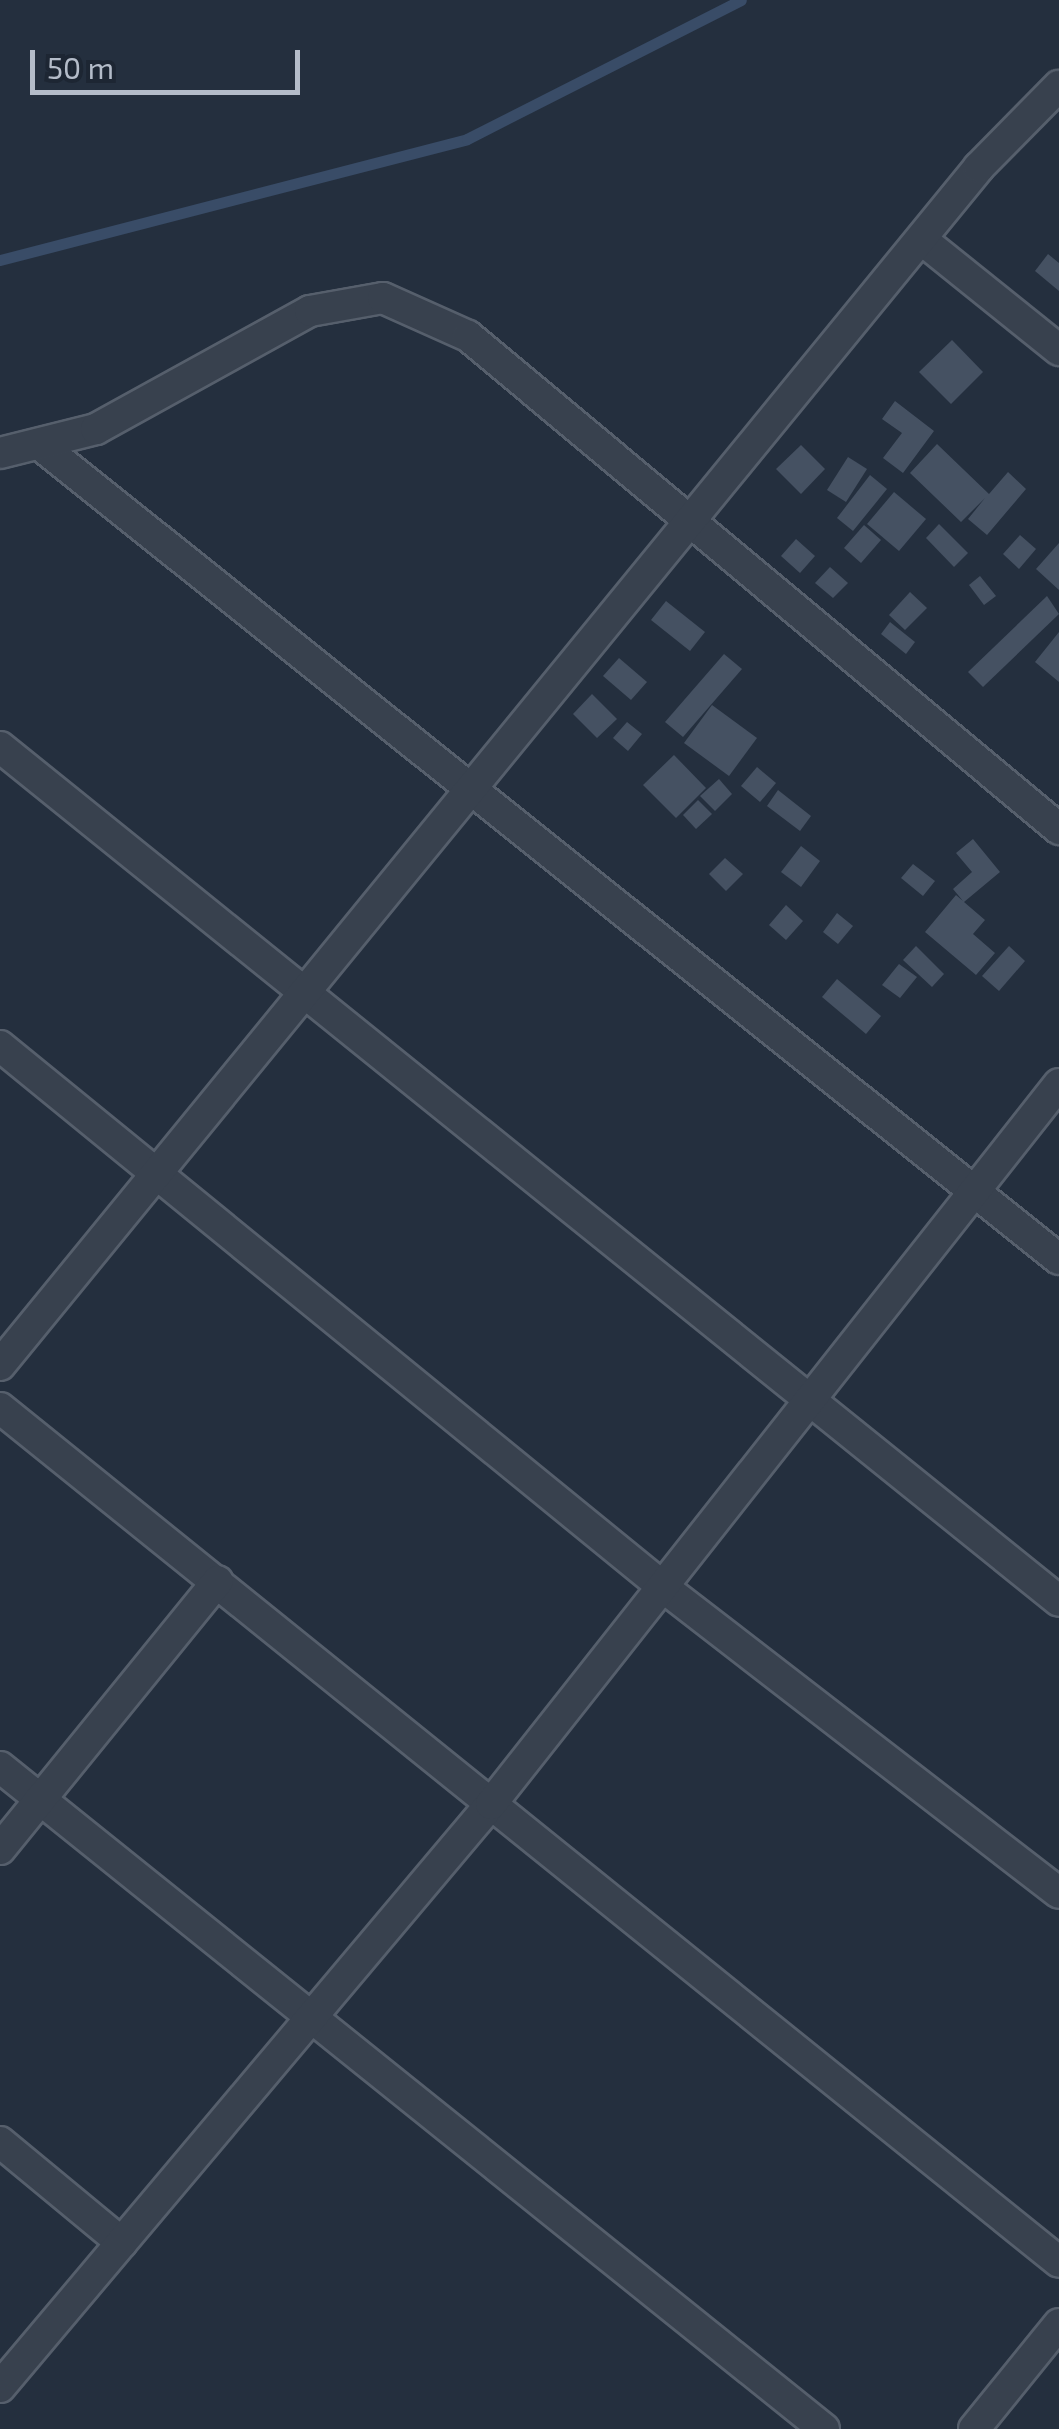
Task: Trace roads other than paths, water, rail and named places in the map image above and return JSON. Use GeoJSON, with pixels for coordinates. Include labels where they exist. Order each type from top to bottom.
{"type":"FeatureCollection","features":[{"type":"Feature","properties":{"kind":"street"},"geometry":{"type":"LineString","coordinates":[[0,1365],[153,1168],[926,243],[980,168],[1059,86]]}},
{"type":"Feature","properties":{"kind":"street"},"geometry":{"type":"LineString","coordinates":[[926,243],[1059,350]]}},
{"type":"Feature","properties":{"kind":"street"},"geometry":{"type":"LineString","coordinates":[[0,453],[44,448],[156,401],[259,334],[310,311],[383,298],[468,336],[687,528],[1059,829]]}},
{"type":"Feature","properties":{"kind":"street"},"geometry":{"type":"LineString","coordinates":[[44,448],[1059,1259]]}},
{"type":"Feature","properties":{"kind":"street"},"geometry":{"type":"LineString","coordinates":[[0,747],[1059,1601]]}},
{"type":"Feature","properties":{"kind":"street"},"geometry":{"type":"LineString","coordinates":[[0,1046],[663,1587],[1059,1893]]}},
{"type":"Feature","properties":{"kind":"street"},"geometry":{"type":"LineString","coordinates":[[0,2387],[314,2019],[490,1804],[813,1403],[1059,1084]]}},
{"type":"Feature","properties":{"kind":"street"},"geometry":{"type":"LineString","coordinates":[[0,1408],[1059,2262]]}},
{"type":"Feature","properties":{"kind":"street"},"geometry":{"type":"LineString","coordinates":[[0,1850],[218,1581]]}},
{"type":"Feature","properties":{"kind":"street"},"geometry":{"type":"LineString","coordinates":[[0,1767],[824,2429]]}},
{"type":"Feature","properties":{"kind":"street"},"geometry":{"type":"LineString","coordinates":[[0,2142],[122,2244]]}},
{"type":"Feature","properties":{"kind":"street"},"geometry":{"type":"LineString","coordinates":[[974,2429],[1059,2324]]}},
{"type":"Feature","properties":{"kind":"waterway"},"geometry":{"type":"LineString","coordinates":[[0,260],[467,139],[741,0]]}}]}
